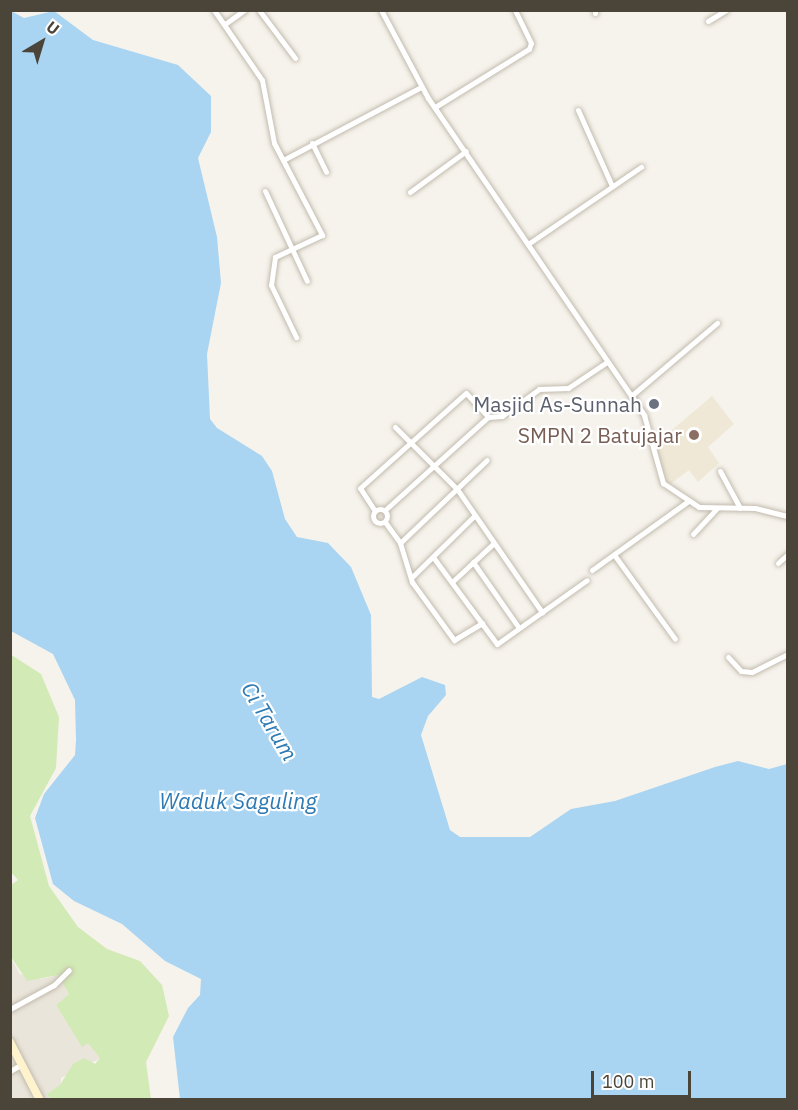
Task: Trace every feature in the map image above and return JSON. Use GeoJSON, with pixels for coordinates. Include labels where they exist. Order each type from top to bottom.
{"type":"FeatureCollection","features":[{"type":"Feature","properties":{"kind":"street"},"geometry":{"type":"LineString","coordinates":[[214,10],[262,80],[274,141],[322,235],[275,257],[270,285],[296,337]]}},
{"type":"Feature","properties":{"kind":"street"},"geometry":{"type":"LineString","coordinates":[[225,24],[244,10]]}},
{"type":"Feature","properties":{"kind":"street"},"geometry":{"type":"LineString","coordinates":[[259,10],[296,58]]}},
{"type":"Feature","properties":{"kind":"street"},"geometry":{"type":"LineString","coordinates":[[381,10],[422,87],[631,396],[647,423],[657,473],[687,502],[717,508],[740,508],[787,515]]}},
{"type":"Feature","properties":{"kind":"street"},"geometry":{"type":"LineString","coordinates":[[435,106],[529,49],[531,43],[515,10]]}},
{"type":"Feature","properties":{"kind":"street"},"geometry":{"type":"LineString","coordinates":[[708,21],[726,10]]}},
{"type":"Feature","properties":{"kind":"street"},"geometry":{"type":"LineString","coordinates":[[285,159],[422,87]]}},
{"type":"Feature","properties":{"kind":"street"},"geometry":{"type":"LineString","coordinates":[[578,110],[612,186]]}},
{"type":"Feature","properties":{"kind":"street"},"geometry":{"type":"LineString","coordinates":[[312,143],[326,172]]}},
{"type":"Feature","properties":{"kind":"street"},"geometry":{"type":"LineString","coordinates":[[410,192],[466,151]]}},
{"type":"Feature","properties":{"kind":"street"},"geometry":{"type":"LineString","coordinates":[[528,244],[641,167]]}},
{"type":"Feature","properties":{"kind":"street"},"geometry":{"type":"LineString","coordinates":[[265,191],[307,281]]}},
{"type":"Feature","properties":{"kind":"street"},"geometry":{"type":"LineString","coordinates":[[631,396],[717,323]]}},
{"type":"Feature","properties":{"kind":"street"},"geometry":{"type":"LineString","coordinates":[[375,511],[385,510],[488,417],[502,416],[539,389],[568,388],[607,362]]}},
{"type":"Feature","properties":{"kind":"street"},"geometry":{"type":"LineString","coordinates":[[385,522],[374,520],[375,511],[360,488],[466,393],[488,417]]}},
{"type":"Feature","properties":{"kind":"street"},"geometry":{"type":"LineString","coordinates":[[395,427],[436,464],[457,489],[542,612]]}},
{"type":"Feature","properties":{"kind":"street"},"geometry":{"type":"LineString","coordinates":[[399,543],[487,460]]}},
{"type":"Feature","properties":{"kind":"street"},"geometry":{"type":"LineString","coordinates":[[720,471],[740,508]]}},
{"type":"Feature","properties":{"kind":"street"},"geometry":{"type":"LineString","coordinates":[[592,570],[615,556],[687,502]]}},
{"type":"Feature","properties":{"kind":"street"},"geometry":{"type":"LineString","coordinates":[[693,534],[717,508]]}},
{"type":"Feature","properties":{"kind":"street"},"geometry":{"type":"LineString","coordinates":[[385,510],[385,522],[399,543],[412,577],[454,640],[482,623]]}},
{"type":"Feature","properties":{"kind":"street"},"geometry":{"type":"LineString","coordinates":[[412,577],[475,515]]}},
{"type":"Feature","properties":{"kind":"street"},"geometry":{"type":"LineString","coordinates":[[452,582],[494,543]]}},
{"type":"Feature","properties":{"kind":"street"},"geometry":{"type":"LineString","coordinates":[[778,562],[788,554]]}},
{"type":"Feature","properties":{"kind":"street"},"geometry":{"type":"LineString","coordinates":[[615,556],[675,639]]}},
{"type":"Feature","properties":{"kind":"street"},"geometry":{"type":"LineString","coordinates":[[433,557],[497,644],[587,580]]}},
{"type":"Feature","properties":{"kind":"street"},"geometry":{"type":"LineString","coordinates":[[473,562],[519,628]]}},
{"type":"Feature","properties":{"kind":"street"},"geometry":{"type":"LineString","coordinates":[[728,657],[741,671],[752,672],[788,654]]}},
{"type":"Feature","properties":{"kind":"street"},"geometry":{"type":"LineString","coordinates":[[10,1010],[54,985],[69,970]]}},
{"type":"Feature","properties":{"kind":"street"},"geometry":{"type":"LineString","coordinates":[[10,1042],[40,1100]]}},
{"type":"Feature","properties":{"kind":"street"},"geometry":{"type":"LineString","coordinates":[[10,1071],[22,1064]]}},
{"type":"Feature","properties":{"kind":"shaded area","name":"SMPN 2 Batujajar"},"geometry":{"type":"Polygon","coordinates":[[[712,396],[734,424],[708,447],[719,463],[698,482],[689,470],[669,485],[653,446],[712,396]]]}},
{"type":"Feature","properties":{"kind":"shaded area"},"geometry":{"type":"Polygon","coordinates":[[[10,957],[20,974],[40,979],[58,975],[69,994],[56,1005],[82,1046],[88,1042],[101,1058],[61,1078],[61,1085],[47,1094],[50,1099],[11,1099],[10,957]]]}},
{"type":"Feature","properties":{"kind":"green space"},"geometry":{"type":"Polygon","coordinates":[[[10,654],[41,674],[59,717],[56,768],[30,816],[49,886],[78,927],[107,949],[140,961],[162,985],[169,1016],[146,1062],[151,1099],[50,1099],[47,1094],[60,1085],[73,1064],[84,1058],[95,1064],[100,1058],[88,1043],[82,1047],[56,1005],[69,994],[58,975],[27,981],[11,957],[11,885],[18,880],[10,871],[10,654]]]}},
{"type":"Feature","properties":{"kind":"water","name":"Waduk Saguling"},"geometry":{"type":"Polygon","coordinates":[[[11,11],[24,18],[54,11],[93,40],[178,65],[211,96],[211,132],[198,158],[217,237],[221,283],[207,354],[210,419],[217,428],[262,456],[272,471],[285,519],[297,537],[328,543],[351,567],[371,615],[372,697],[379,699],[422,677],[445,685],[446,695],[428,716],[421,735],[450,830],[460,837],[530,837],[571,809],[615,801],[715,767],[738,761],[769,769],[787,764],[787,1099],[180,1099],[173,1037],[188,1008],[200,995],[201,979],[165,961],[122,924],[74,901],[53,884],[35,818],[44,794],[75,755],[75,700],[53,654],[11,631],[11,11]]]}},
{"type":"Feature","properties":{"kind":"place","name":"Masjid As-Sunnah"},"geometry":{"type":"Point","coordinates":[654,404]}},
{"type":"Feature","properties":{"kind":"place","name":"SMPN 2 Batujajar"},"geometry":{"type":"Point","coordinates":[694,435]}},
{"type":"Feature","properties":{"kind":"water label","name":"Ci Tarum"},"geometry":{"type":"Point","coordinates":[270,721]}}]}
